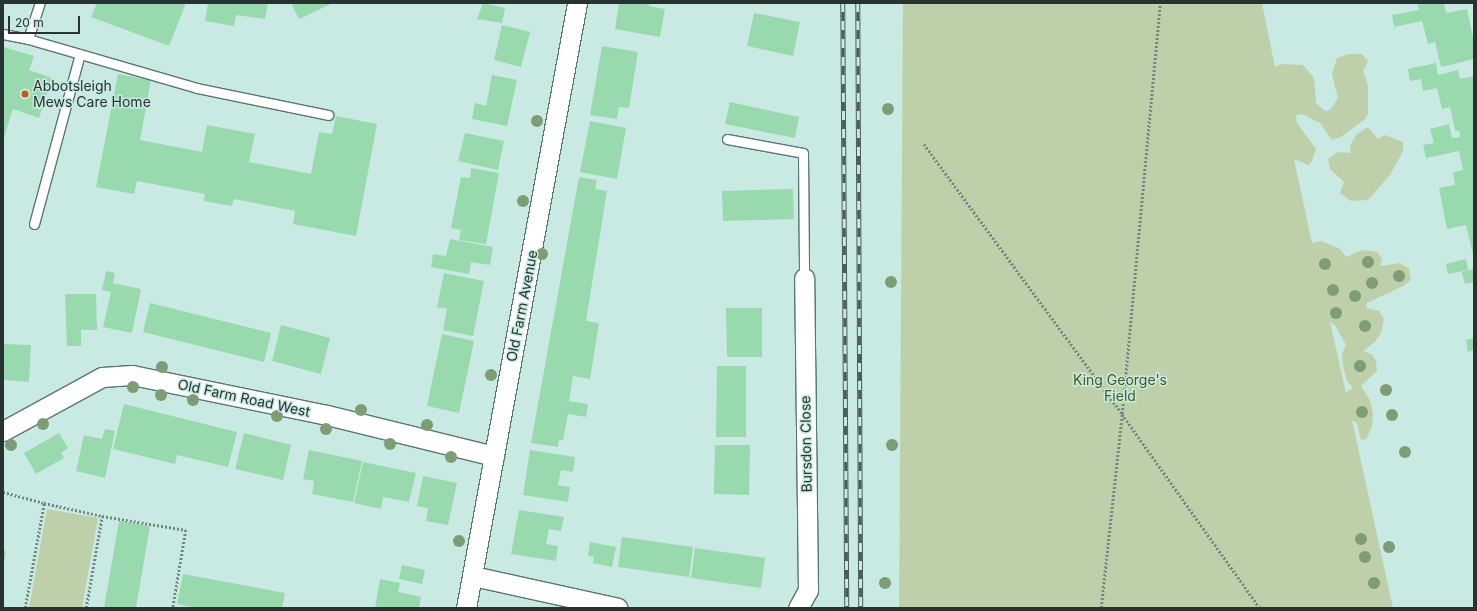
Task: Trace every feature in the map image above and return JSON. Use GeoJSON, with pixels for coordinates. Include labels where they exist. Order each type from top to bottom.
{"type":"FeatureCollection","features":[{"type":"Feature","properties":{"kind":"street","name":"Old Farm Avenue"},"geometry":{"type":"LineString","coordinates":[[466,608],[577,3]]}},
{"type":"Feature","properties":{"kind":"street","name":"Bursdon Close"},"geometry":{"type":"LineString","coordinates":[[798,608],[808,590],[804,278]]}},
{"type":"Feature","properties":{"kind":"street","name":"Old Farm Road West"},"geometry":{"type":"LineString","coordinates":[[3,431],[102,377],[132,375],[327,415],[494,456]]}},
{"type":"Feature","properties":{"kind":"street"},"geometry":{"type":"LineString","coordinates":[[472,576],[618,608]]}},
{"type":"Feature","properties":{"kind":"lane"},"geometry":{"type":"LineString","coordinates":[[28,39],[40,3]]}},
{"type":"Feature","properties":{"kind":"lane"},"geometry":{"type":"LineString","coordinates":[[3,34],[28,39],[197,88],[328,115]]}},
{"type":"Feature","properties":{"kind":"lane"},"geometry":{"type":"LineString","coordinates":[[34,224],[80,54]]}},
{"type":"Feature","properties":{"kind":"lane"},"geometry":{"type":"LineString","coordinates":[[727,139],[803,153],[804,278]]}},
{"type":"Feature","properties":{"kind":"path"},"geometry":{"type":"LineString","coordinates":[[1101,608],[1122,414],[1160,3]]}},
{"type":"Feature","properties":{"kind":"path"},"geometry":{"type":"LineString","coordinates":[[924,144],[1122,414],[1260,608]]}},
{"type":"Feature","properties":{"kind":"path"},"geometry":{"type":"LineString","coordinates":[[3,492],[102,516],[186,530],[172,608]]}},
{"type":"Feature","properties":{"kind":"path"},"geometry":{"type":"LineString","coordinates":[[25,608],[44,503]]}},
{"type":"Feature","properties":{"kind":"path"},"geometry":{"type":"LineString","coordinates":[[86,608],[102,516]]}},
{"type":"Feature","properties":{"kind":"green space","name":"King George's Field"},"geometry":{"type":"Polygon","coordinates":[[[903,3],[1262,3],[1275,67],[1281,64],[1303,65],[1314,78],[1316,103],[1325,111],[1330,110],[1338,98],[1332,74],[1337,58],[1349,54],[1362,54],[1368,61],[1363,71],[1368,85],[1368,114],[1364,120],[1341,137],[1332,140],[1320,123],[1302,114],[1296,115],[1297,123],[1316,149],[1312,161],[1308,165],[1294,159],[1312,243],[1321,241],[1331,245],[1340,249],[1346,257],[1362,250],[1377,252],[1382,259],[1380,266],[1400,263],[1409,269],[1411,280],[1403,286],[1367,303],[1366,308],[1379,311],[1384,319],[1381,333],[1375,342],[1363,351],[1373,355],[1376,362],[1377,371],[1361,386],[1370,400],[1373,413],[1372,427],[1366,439],[1361,440],[1357,424],[1352,420],[1393,608],[899,608],[903,3]],[[1330,322],[1346,393],[1353,388],[1347,381],[1343,366],[1342,354],[1346,345],[1335,325],[1330,322]]]}},
{"type":"Feature","properties":{"kind":"green space"},"geometry":{"type":"Polygon","coordinates":[[[1368,127],[1378,139],[1385,135],[1403,142],[1403,151],[1390,175],[1368,200],[1351,201],[1340,193],[1344,182],[1330,169],[1328,159],[1338,152],[1350,153],[1350,146],[1356,135],[1368,127]]]}},
{"type":"Feature","properties":{"kind":"green space"},"geometry":{"type":"Polygon","coordinates":[[[47,509],[98,518],[82,608],[29,608],[47,509]]]}},
{"type":"Feature","properties":{"kind":"building"},"geometry":{"type":"Polygon","coordinates":[[[97,3],[186,3],[169,46],[91,17],[97,3]]]}},
{"type":"Feature","properties":{"kind":"building"},"geometry":{"type":"Polygon","coordinates":[[[208,3],[268,3],[265,19],[236,15],[234,26],[205,21],[208,3]]]}},
{"type":"Feature","properties":{"kind":"building"},"geometry":{"type":"Polygon","coordinates":[[[291,3],[333,3],[299,19],[291,3]]]}},
{"type":"Feature","properties":{"kind":"building"},"geometry":{"type":"Polygon","coordinates":[[[483,3],[505,8],[502,23],[477,19],[483,3]]]}},
{"type":"Feature","properties":{"kind":"building"},"geometry":{"type":"Polygon","coordinates":[[[619,3],[649,3],[649,6],[665,9],[660,37],[615,29],[619,3]]]}},
{"type":"Feature","properties":{"kind":"building"},"geometry":{"type":"Polygon","coordinates":[[[1417,3],[1444,3],[1446,13],[1467,9],[1474,42],[1474,59],[1441,67],[1435,42],[1428,44],[1422,21],[1394,27],[1392,15],[1419,10],[1417,3]]]}},
{"type":"Feature","properties":{"kind":"building"},"geometry":{"type":"Polygon","coordinates":[[[754,13],[800,22],[793,56],[747,46],[754,13]]]}},
{"type":"Feature","properties":{"kind":"building"},"geometry":{"type":"Polygon","coordinates":[[[502,25],[530,32],[521,67],[494,60],[502,25]]]}},
{"type":"Feature","properties":{"kind":"building"},"geometry":{"type":"Polygon","coordinates":[[[602,46],[638,52],[629,108],[619,107],[617,119],[590,115],[602,46]]]}},
{"type":"Feature","properties":{"kind":"building","name":"Abbotsleigh Mews Care Home"},"geometry":{"type":"Polygon","coordinates":[[[3,47],[34,56],[29,70],[52,78],[39,118],[13,109],[3,140],[3,47]]]}},
{"type":"Feature","properties":{"kind":"building"},"geometry":{"type":"Polygon","coordinates":[[[1436,63],[1438,75],[1458,70],[1460,79],[1474,76],[1474,259],[1466,225],[1447,229],[1439,188],[1455,185],[1453,172],[1463,170],[1459,151],[1426,158],[1423,145],[1434,143],[1430,129],[1449,124],[1452,138],[1460,137],[1459,131],[1455,131],[1450,107],[1442,109],[1437,88],[1423,91],[1421,79],[1410,81],[1408,69],[1436,63]]]}},
{"type":"Feature","properties":{"kind":"building"},"geometry":{"type":"Polygon","coordinates":[[[118,74],[151,80],[140,140],[202,152],[207,125],[255,134],[249,162],[311,174],[319,132],[332,134],[336,116],[377,124],[356,236],[293,224],[295,211],[234,199],[232,206],[204,201],[205,194],[137,181],[134,194],[96,187],[118,74]]]}},
{"type":"Feature","properties":{"kind":"building"},"geometry":{"type":"Polygon","coordinates":[[[492,75],[517,80],[507,126],[472,119],[475,103],[486,106],[492,75]]]}},
{"type":"Feature","properties":{"kind":"building"},"geometry":{"type":"Polygon","coordinates":[[[730,102],[799,117],[795,138],[725,124],[730,102]]]}},
{"type":"Feature","properties":{"kind":"building"},"geometry":{"type":"Polygon","coordinates":[[[590,121],[626,128],[617,179],[580,172],[590,121]]]}},
{"type":"Feature","properties":{"kind":"building"},"geometry":{"type":"Polygon","coordinates":[[[465,133],[504,141],[498,170],[458,161],[465,133]]]}},
{"type":"Feature","properties":{"kind":"building"},"geometry":{"type":"Polygon","coordinates":[[[471,168],[499,173],[486,244],[459,240],[461,230],[451,228],[461,177],[470,178],[471,168]]]}},
{"type":"Feature","properties":{"kind":"building"},"geometry":{"type":"Polygon","coordinates":[[[579,177],[597,180],[595,189],[607,191],[586,321],[599,323],[590,379],[573,376],[569,401],[588,404],[586,417],[568,414],[563,440],[559,440],[558,447],[531,443],[579,177]]]}},
{"type":"Feature","properties":{"kind":"building"},"geometry":{"type":"Polygon","coordinates":[[[793,189],[794,219],[723,221],[722,191],[793,189]]]}},
{"type":"Feature","properties":{"kind":"building"},"geometry":{"type":"Polygon","coordinates":[[[450,239],[493,247],[490,265],[471,262],[469,274],[431,267],[433,254],[446,256],[450,239]]]}},
{"type":"Feature","properties":{"kind":"building"},"geometry":{"type":"Polygon","coordinates":[[[1466,259],[1468,270],[1448,274],[1446,264],[1466,259]]]}},
{"type":"Feature","properties":{"kind":"building"},"geometry":{"type":"Polygon","coordinates":[[[1474,269],[1474,282],[1465,284],[1462,272],[1474,269]]]}},
{"type":"Feature","properties":{"kind":"building"},"geometry":{"type":"Polygon","coordinates":[[[106,271],[115,273],[113,283],[141,289],[132,333],[103,327],[111,292],[102,290],[106,271]]]}},
{"type":"Feature","properties":{"kind":"building"},"geometry":{"type":"Polygon","coordinates":[[[444,273],[484,281],[473,336],[443,330],[447,309],[437,307],[444,273]]]}},
{"type":"Feature","properties":{"kind":"building"},"geometry":{"type":"Polygon","coordinates":[[[65,294],[96,294],[97,330],[81,330],[81,346],[67,346],[65,294]]]}},
{"type":"Feature","properties":{"kind":"building"},"geometry":{"type":"Polygon","coordinates":[[[150,303],[271,333],[264,362],[143,332],[150,303]]]}},
{"type":"Feature","properties":{"kind":"building"},"geometry":{"type":"Polygon","coordinates":[[[726,308],[762,308],[762,357],[727,357],[726,308]]]}},
{"type":"Feature","properties":{"kind":"building"},"geometry":{"type":"Polygon","coordinates":[[[281,325],[330,338],[321,374],[272,361],[281,325]]]}},
{"type":"Feature","properties":{"kind":"building"},"geometry":{"type":"Polygon","coordinates":[[[442,334],[474,341],[459,413],[427,406],[442,334]]]}},
{"type":"Feature","properties":{"kind":"building"},"geometry":{"type":"Polygon","coordinates":[[[1474,338],[1474,350],[1468,352],[1466,340],[1474,338]]]}},
{"type":"Feature","properties":{"kind":"building"},"geometry":{"type":"Polygon","coordinates":[[[3,344],[31,345],[29,382],[3,380],[3,344]]]}},
{"type":"Feature","properties":{"kind":"building"},"geometry":{"type":"Polygon","coordinates":[[[717,366],[746,366],[746,437],[716,437],[717,366]]]}},
{"type":"Feature","properties":{"kind":"building"},"geometry":{"type":"Polygon","coordinates":[[[124,404],[237,432],[228,467],[177,455],[175,464],[113,449],[124,404]]]}},
{"type":"Feature","properties":{"kind":"building"},"geometry":{"type":"Polygon","coordinates":[[[105,429],[115,431],[105,478],[76,471],[84,435],[102,439],[105,429]]]}},
{"type":"Feature","properties":{"kind":"building"},"geometry":{"type":"Polygon","coordinates":[[[59,433],[68,448],[61,453],[64,458],[36,474],[24,453],[59,433]]]}},
{"type":"Feature","properties":{"kind":"building"},"geometry":{"type":"Polygon","coordinates":[[[244,433],[291,445],[283,480],[235,469],[244,433]]]}},
{"type":"Feature","properties":{"kind":"building"},"geometry":{"type":"Polygon","coordinates":[[[715,445],[750,445],[749,495],[714,494],[715,445]]]}},
{"type":"Feature","properties":{"kind":"building"},"geometry":{"type":"Polygon","coordinates":[[[309,450],[362,461],[353,502],[312,494],[314,481],[303,479],[309,450]]]}},
{"type":"Feature","properties":{"kind":"building"},"geometry":{"type":"Polygon","coordinates":[[[530,450],[575,457],[573,472],[561,470],[558,485],[570,487],[568,502],[523,495],[530,450]]]}},
{"type":"Feature","properties":{"kind":"building"},"geometry":{"type":"Polygon","coordinates":[[[363,462],[416,473],[409,502],[383,497],[381,509],[354,503],[363,462]]]}},
{"type":"Feature","properties":{"kind":"building"},"geometry":{"type":"Polygon","coordinates":[[[423,476],[457,483],[448,525],[426,521],[428,508],[417,506],[423,476]]]}},
{"type":"Feature","properties":{"kind":"building"},"geometry":{"type":"Polygon","coordinates":[[[519,510],[564,517],[561,531],[549,529],[546,544],[558,546],[556,561],[511,554],[519,510]]]}},
{"type":"Feature","properties":{"kind":"building"},"geometry":{"type":"Polygon","coordinates":[[[119,521],[150,526],[136,608],[104,608],[119,521]]]}},
{"type":"Feature","properties":{"kind":"building"},"geometry":{"type":"Polygon","coordinates":[[[622,537],[693,547],[689,577],[618,567],[622,537]]]}},
{"type":"Feature","properties":{"kind":"building"},"geometry":{"type":"Polygon","coordinates":[[[590,542],[616,547],[612,567],[593,563],[594,557],[588,556],[590,542]]]}},
{"type":"Feature","properties":{"kind":"building"},"geometry":{"type":"Polygon","coordinates":[[[695,548],[765,558],[761,588],[691,578],[695,548]]]}},
{"type":"Feature","properties":{"kind":"building"},"geometry":{"type":"Polygon","coordinates":[[[3,551],[6,551],[4,564],[3,564],[3,551]]]}},
{"type":"Feature","properties":{"kind":"building"},"geometry":{"type":"Polygon","coordinates":[[[402,565],[425,570],[422,584],[399,579],[402,565]]]}},
{"type":"Feature","properties":{"kind":"building"},"geometry":{"type":"Polygon","coordinates":[[[183,574],[285,593],[282,608],[197,608],[177,604],[183,574]]]}},
{"type":"Feature","properties":{"kind":"building"},"geometry":{"type":"Polygon","coordinates":[[[380,579],[400,583],[398,592],[421,597],[419,608],[375,608],[380,579]]]}},
{"type":"Feature","properties":{"kind":"railway"},"geometry":{"type":"LineString","coordinates":[[843,3],[847,608]]}},
{"type":"Feature","properties":{"kind":"railway"},"geometry":{"type":"LineString","coordinates":[[858,3],[861,608]]}},
{"type":"Feature","properties":{"kind":"place","name":"Abbotsleigh Mews Care Home"},"geometry":{"type":"Point","coordinates":[25,94]}}]}
